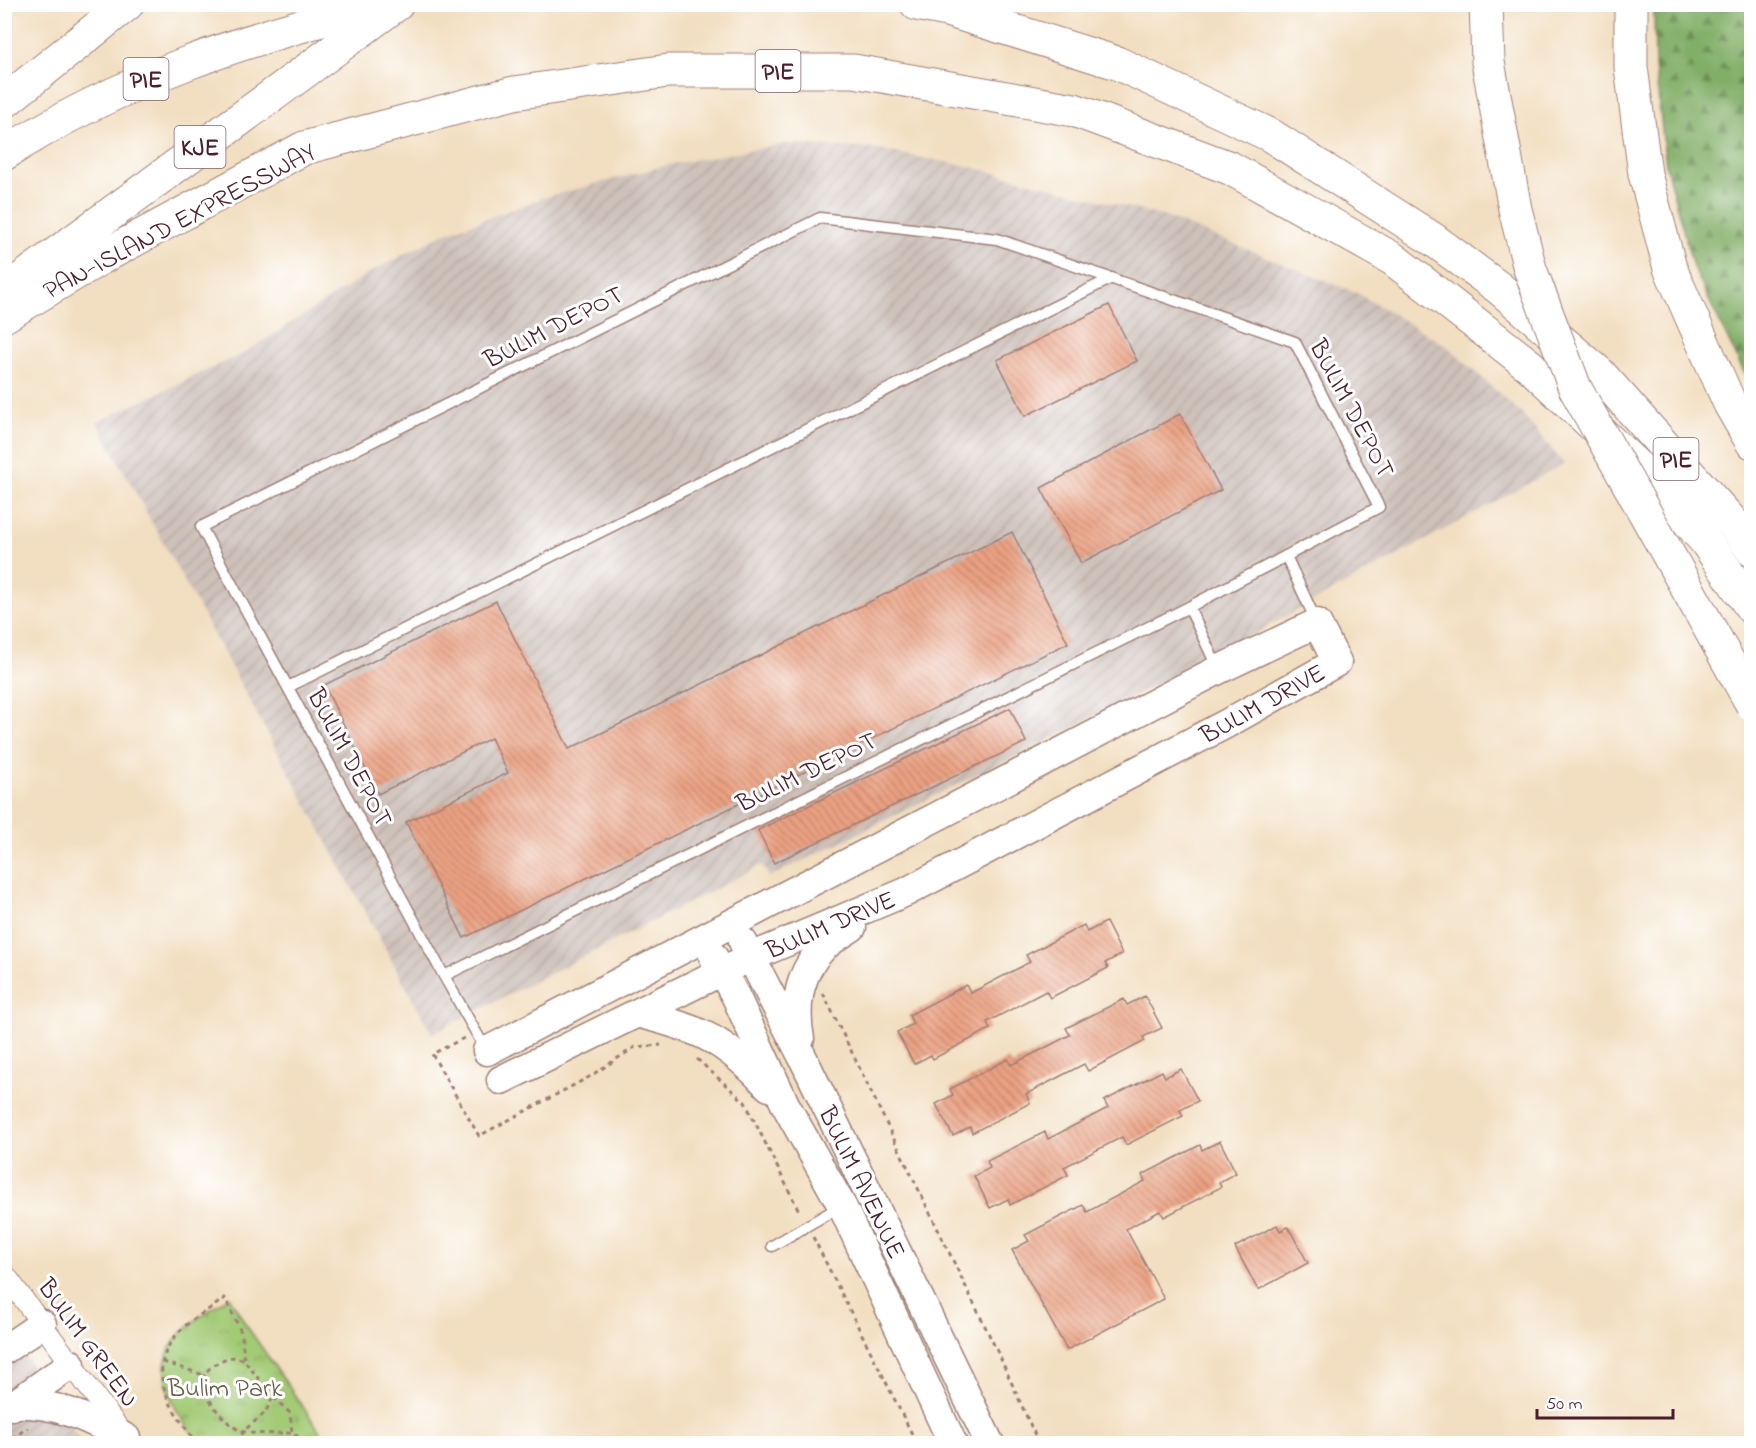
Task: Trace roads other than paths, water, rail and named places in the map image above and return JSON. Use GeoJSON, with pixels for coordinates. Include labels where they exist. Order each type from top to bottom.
{"type":"FeatureCollection","features":[{"type":"Feature","properties":{"kind":"highway"},"geometry":{"type":"LineString","coordinates":[[4,102],[127,4]]}},
{"type":"Feature","properties":{"kind":"highway","name":"PIE"},"geometry":{"type":"LineString","coordinates":[[4,154],[41,130],[152,77],[297,25],[383,4]]}},
{"type":"Feature","properties":{"kind":"highway","name":"KJE"},"geometry":{"type":"LineString","coordinates":[[4,292],[397,4]]}},
{"type":"Feature","properties":{"kind":"highway","name":"PIE"},"geometry":{"type":"LineString","coordinates":[[917,4],[947,10],[1118,63],[1270,135],[1434,240],[1500,288],[1598,372],[1732,523],[1752,550]]}},
{"type":"Feature","properties":{"kind":"highway"},"geometry":{"type":"LineString","coordinates":[[1486,4],[1488,62],[1513,198],[1530,269],[1575,388],[1752,705]]}},
{"type":"Feature","properties":{"kind":"highway"},"geometry":{"type":"LineString","coordinates":[[1631,4],[1631,67],[1645,174],[1670,268],[1730,404],[1752,442]]}},
{"type":"Feature","properties":{"kind":"highway","name":"PAN-ISLAND EXPRESSWAY"},"geometry":{"type":"LineString","coordinates":[[4,316],[99,259],[304,148],[514,93],[656,72],[854,71],[1074,110],[1230,168],[1393,259],[1530,366],[1661,489],[1707,543],[1752,608]]}},
{"type":"Feature","properties":{"kind":"street","name":"BULIM DRIVE"},"geometry":{"type":"LineString","coordinates":[[1317,623],[1337,662],[1226,724],[906,892],[751,957],[640,1014],[501,1080],[481,1042],[703,938],[1218,670],[1317,623]]}},
{"type":"Feature","properties":{"kind":"street"},"geometry":{"type":"LineString","coordinates":[[802,1056],[796,1016],[798,992],[821,949],[906,892]]}},
{"type":"Feature","properties":{"kind":"street","name":"BULIM AVENUE"},"geometry":{"type":"LineString","coordinates":[[733,921],[802,1056],[990,1443]]}},
{"type":"Feature","properties":{"kind":"street","name":"BULIM AVENUE"},"geometry":{"type":"LineString","coordinates":[[703,938],[722,972],[785,1104],[842,1206],[953,1443]]}},
{"type":"Feature","properties":{"kind":"street"},"geometry":{"type":"LineString","coordinates":[[640,1014],[686,1026],[711,1037],[746,1062],[785,1104]]}},
{"type":"Feature","properties":{"kind":"street","name":"BULIM GREEN"},"geometry":{"type":"LineString","coordinates":[[4,1273],[128,1441]]}},
{"type":"Feature","properties":{"kind":"street"},"geometry":{"type":"LineString","coordinates":[[4,1350],[42,1324]]}},
{"type":"Feature","properties":{"kind":"street"},"geometry":{"type":"LineString","coordinates":[[9,1408],[71,1364]]}},
{"type":"Feature","properties":{"kind":"street"},"geometry":{"type":"LineString","coordinates":[[9,1408],[39,1403],[60,1408],[128,1441]]}},
{"type":"Feature","properties":{"kind":"lane","name":"BULIM DEPOT"},"geometry":{"type":"LineString","coordinates":[[444,976],[1189,607],[1379,507],[1295,342],[997,239],[820,218],[201,526],[444,976],[481,1042]]}},
{"type":"Feature","properties":{"kind":"lane","name":"BULIM DEPOT"},"geometry":{"type":"LineString","coordinates":[[288,687],[1112,278]]}},
{"type":"Feature","properties":{"kind":"lane"},"geometry":{"type":"LineString","coordinates":[[1286,556],[1317,623]]}},
{"type":"Feature","properties":{"kind":"lane"},"geometry":{"type":"LineString","coordinates":[[1189,607],[1218,670]]}},
{"type":"Feature","properties":{"kind":"lane"},"geometry":{"type":"LineString","coordinates":[[772,1246],[842,1206]]}},
{"type":"Feature","properties":{"kind":"park label","name":"Bulim Park"},"geometry":{"type":"Point","coordinates":[225,1387]}}]}
